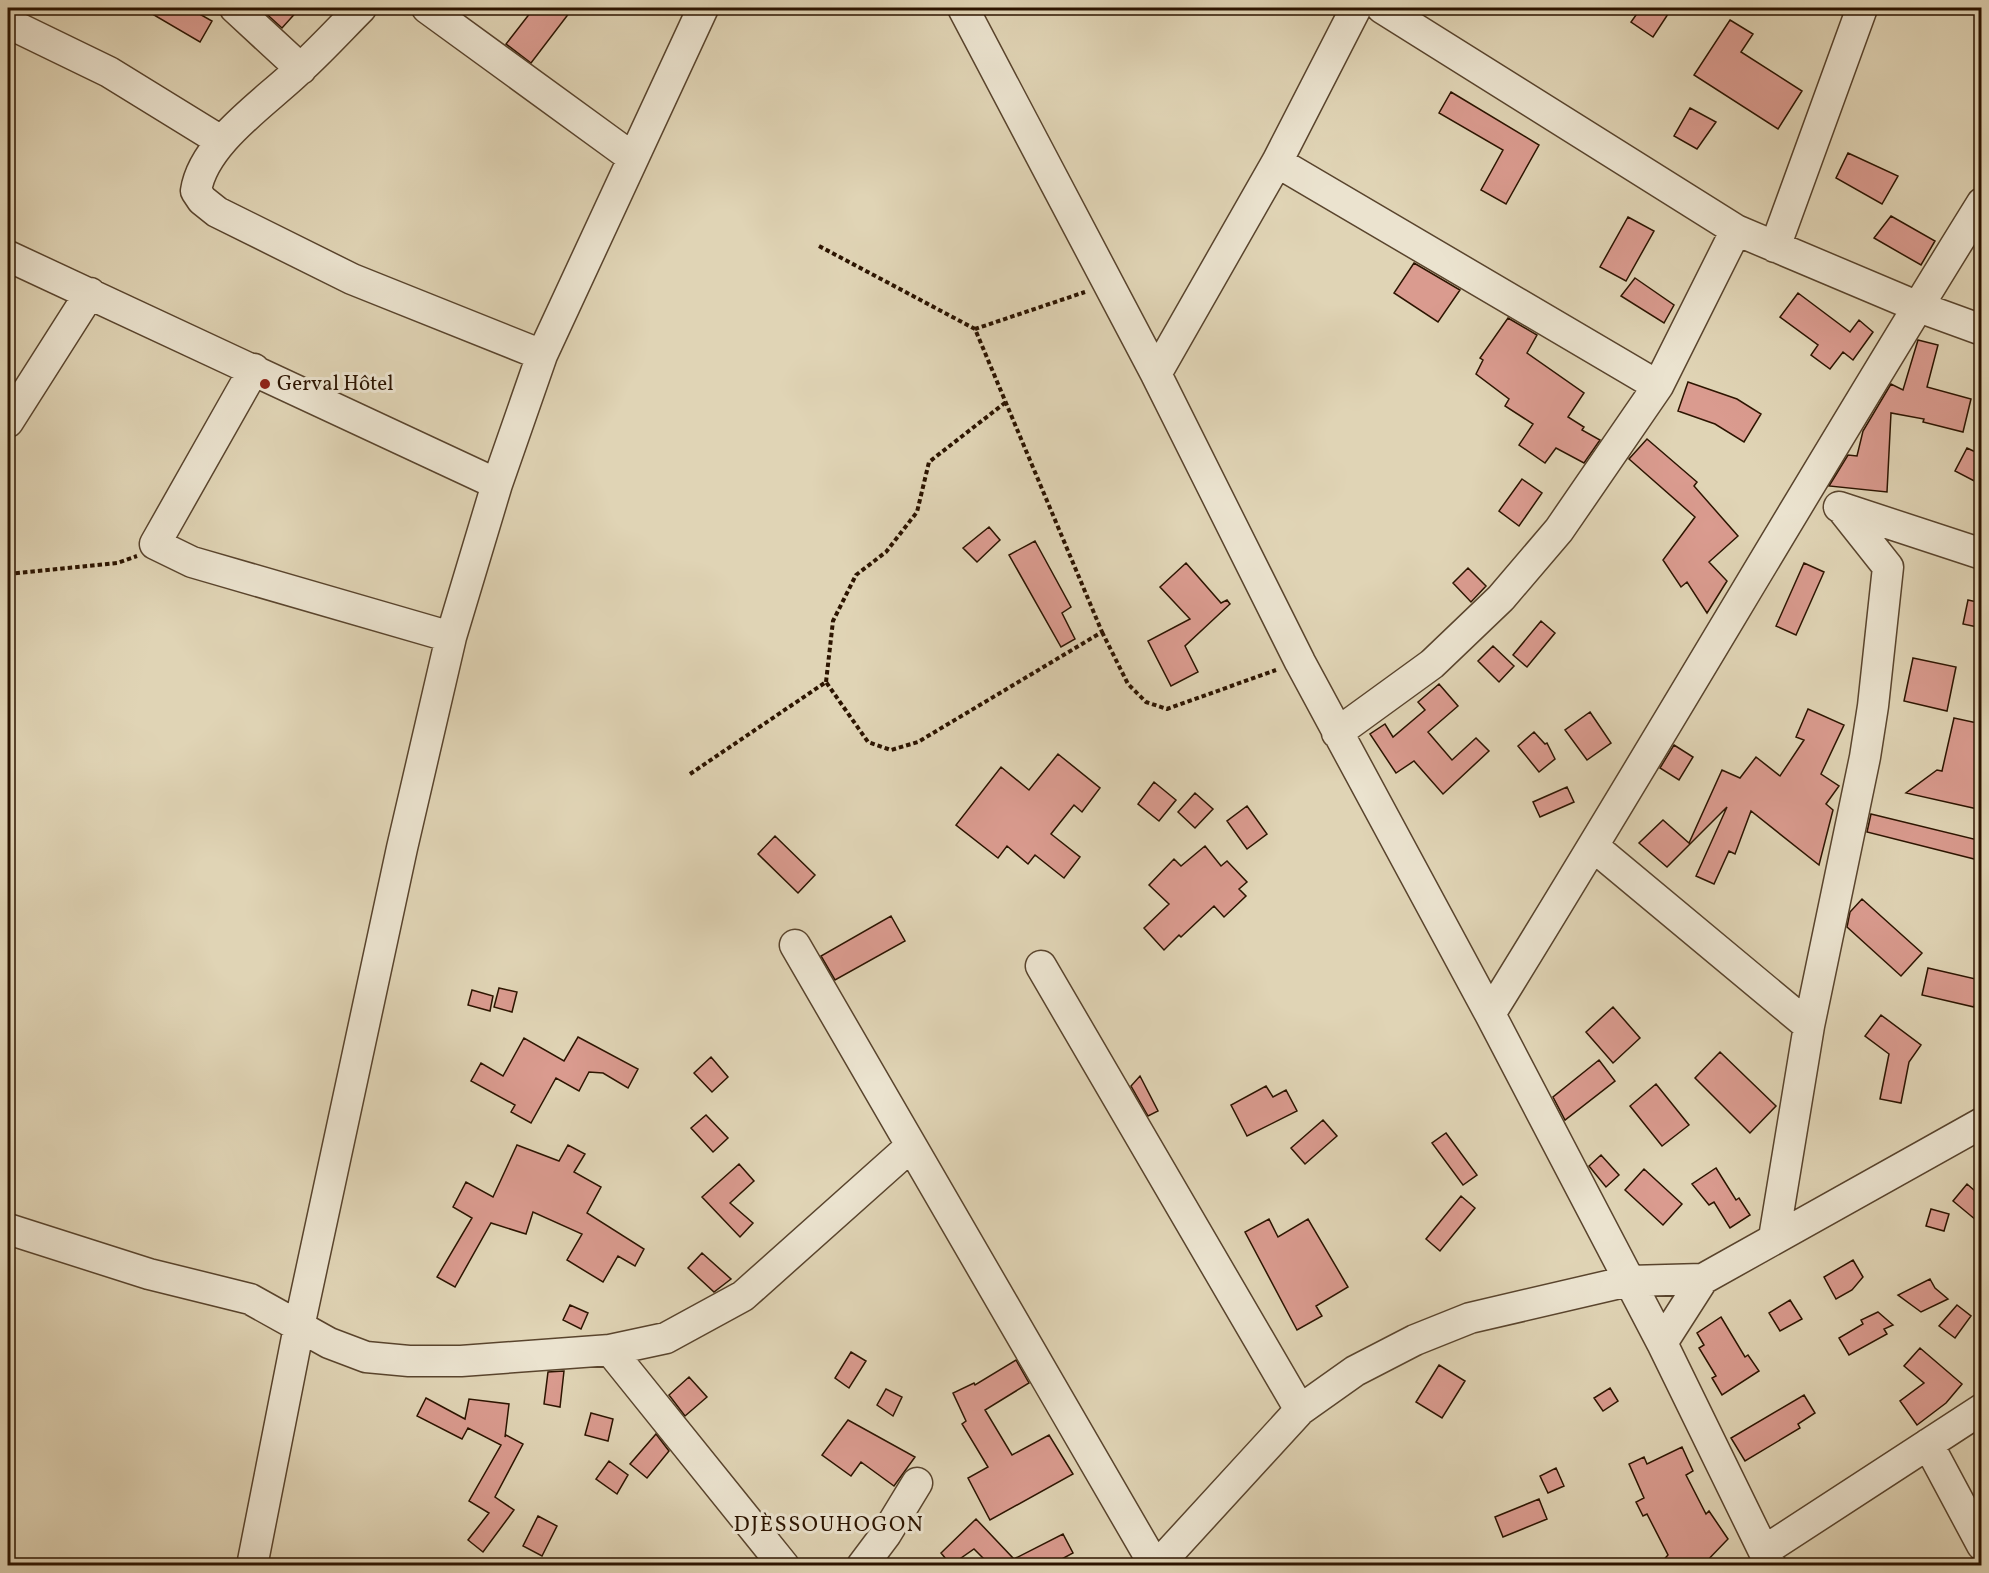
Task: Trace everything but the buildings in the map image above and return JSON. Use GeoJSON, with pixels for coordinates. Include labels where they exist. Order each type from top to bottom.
{"type":"FeatureCollection","features":[{"type":"Feature","properties":{"kind":"street"},"geometry":{"type":"LineString","coordinates":[[235,8],[301,69]]}},
{"type":"Feature","properties":{"kind":"street"},"geometry":{"type":"LineString","coordinates":[[361,8],[301,69],[221,141],[202,170],[196,191],[202,200],[217,212],[352,279],[542,355]]}},
{"type":"Feature","properties":{"kind":"street"},"geometry":{"type":"LineString","coordinates":[[427,8],[633,158]]}},
{"type":"Feature","properties":{"kind":"street"},"geometry":{"type":"LineString","coordinates":[[252,1566],[299,1327],[402,849],[451,637],[497,484],[542,355],[703,8]]}},
{"type":"Feature","properties":{"kind":"street"},"geometry":{"type":"LineString","coordinates":[[963,8],[1107,285],[1156,374],[1337,733],[1490,1014],[1662,1343],[1768,1558],[1928,1444],[1982,1409]]}},
{"type":"Feature","properties":{"kind":"street"},"geometry":{"type":"LineString","coordinates":[[1156,374],[1277,162],[1356,8]]}},
{"type":"Feature","properties":{"kind":"street"},"geometry":{"type":"LineString","coordinates":[[1382,8],[1736,230],[1916,306],[1982,330]]}},
{"type":"Feature","properties":{"kind":"street"},"geometry":{"type":"LineString","coordinates":[[1775,247],[1862,8]]}},
{"type":"Feature","properties":{"kind":"street"},"geometry":{"type":"LineString","coordinates":[[8,23],[109,72],[221,141]]}},
{"type":"Feature","properties":{"kind":"street"},"geometry":{"type":"LineString","coordinates":[[1277,162],[1658,386]]}},
{"type":"Feature","properties":{"kind":"street"},"geometry":{"type":"LineString","coordinates":[[1490,1014],[1594,847],[1916,306],[1982,203]]}},
{"type":"Feature","properties":{"kind":"street"},"geometry":{"type":"LineString","coordinates":[[1337,733],[1432,664],[1501,598],[1559,530],[1658,386],[1736,230]]}},
{"type":"Feature","properties":{"kind":"street"},"geometry":{"type":"LineString","coordinates":[[8,256],[497,484]]}},
{"type":"Feature","properties":{"kind":"street"},"geometry":{"type":"LineString","coordinates":[[8,422],[90,293]]}},
{"type":"Feature","properties":{"kind":"street"},"geometry":{"type":"LineString","coordinates":[[254,369],[155,544],[192,562],[451,637]]}},
{"type":"Feature","properties":{"kind":"street"},"geometry":{"type":"LineString","coordinates":[[1803,494],[1842,509],[1982,554]]}},
{"type":"Feature","properties":{"kind":"street"},"geometry":{"type":"LineString","coordinates":[[1842,509],[1888,567]]}},
{"type":"Feature","properties":{"kind":"street"},"geometry":{"type":"LineString","coordinates":[[1774,1238],[1809,1026],[1866,747],[1888,567],[1919,533]]}},
{"type":"Feature","properties":{"kind":"street"},"geometry":{"type":"LineString","coordinates":[[1594,847],[1809,1026]]}},
{"type":"Feature","properties":{"kind":"street"},"geometry":{"type":"LineString","coordinates":[[795,945],[910,1147],[1156,1566],[1300,1410],[1355,1371],[1415,1340],[1470,1318],[1629,1281],[1703,1278],[1982,1123]]}},
{"type":"Feature","properties":{"kind":"street"},"geometry":{"type":"LineString","coordinates":[[1041,966],[1300,1410]]}},
{"type":"Feature","properties":{"kind":"street"},"geometry":{"type":"LineString","coordinates":[[8,1229],[149,1274],[250,1299],[329,1343],[366,1357],[409,1361],[461,1361],[610,1350],[666,1338],[743,1296],[910,1147]]}},
{"type":"Feature","properties":{"kind":"street"},"geometry":{"type":"LineString","coordinates":[[1662,1343],[1703,1278]]}},
{"type":"Feature","properties":{"kind":"street"},"geometry":{"type":"LineString","coordinates":[[610,1350],[784,1566]]}},
{"type":"Feature","properties":{"kind":"street"},"geometry":{"type":"LineString","coordinates":[[1928,1444],[1982,1545]]}},
{"type":"Feature","properties":{"kind":"street"},"geometry":{"type":"LineString","coordinates":[[862,1566],[886,1534],[917,1482]]}},
{"type":"Feature","properties":{"kind":"path"},"geometry":{"type":"LineString","coordinates":[[819,246],[975,329],[1102,632],[1128,684],[1146,702],[1167,709],[1300,662]]}},
{"type":"Feature","properties":{"kind":"path"},"geometry":{"type":"LineString","coordinates":[[975,329],[1107,285]]}},
{"type":"Feature","properties":{"kind":"path"},"geometry":{"type":"LineString","coordinates":[[1006,402],[929,462],[917,512],[886,552],[856,575],[833,621],[826,682],[867,742],[891,750],[918,741],[1102,632]]}},
{"type":"Feature","properties":{"kind":"path"},"geometry":{"type":"LineString","coordinates":[[8,574],[117,562],[141,555],[155,544]]}},
{"type":"Feature","properties":{"kind":"path"},"geometry":{"type":"LineString","coordinates":[[690,774],[826,682]]}},
{"type":"Feature","properties":{"kind":"place","name":"Gerval Hôtel"},"geometry":{"type":"Point","coordinates":[265,384]}},
{"type":"Feature","properties":{"kind":"district","name":"DJÈSSOUHOGON"},"geometry":{"type":"Point","coordinates":[829,1525]}}]}
